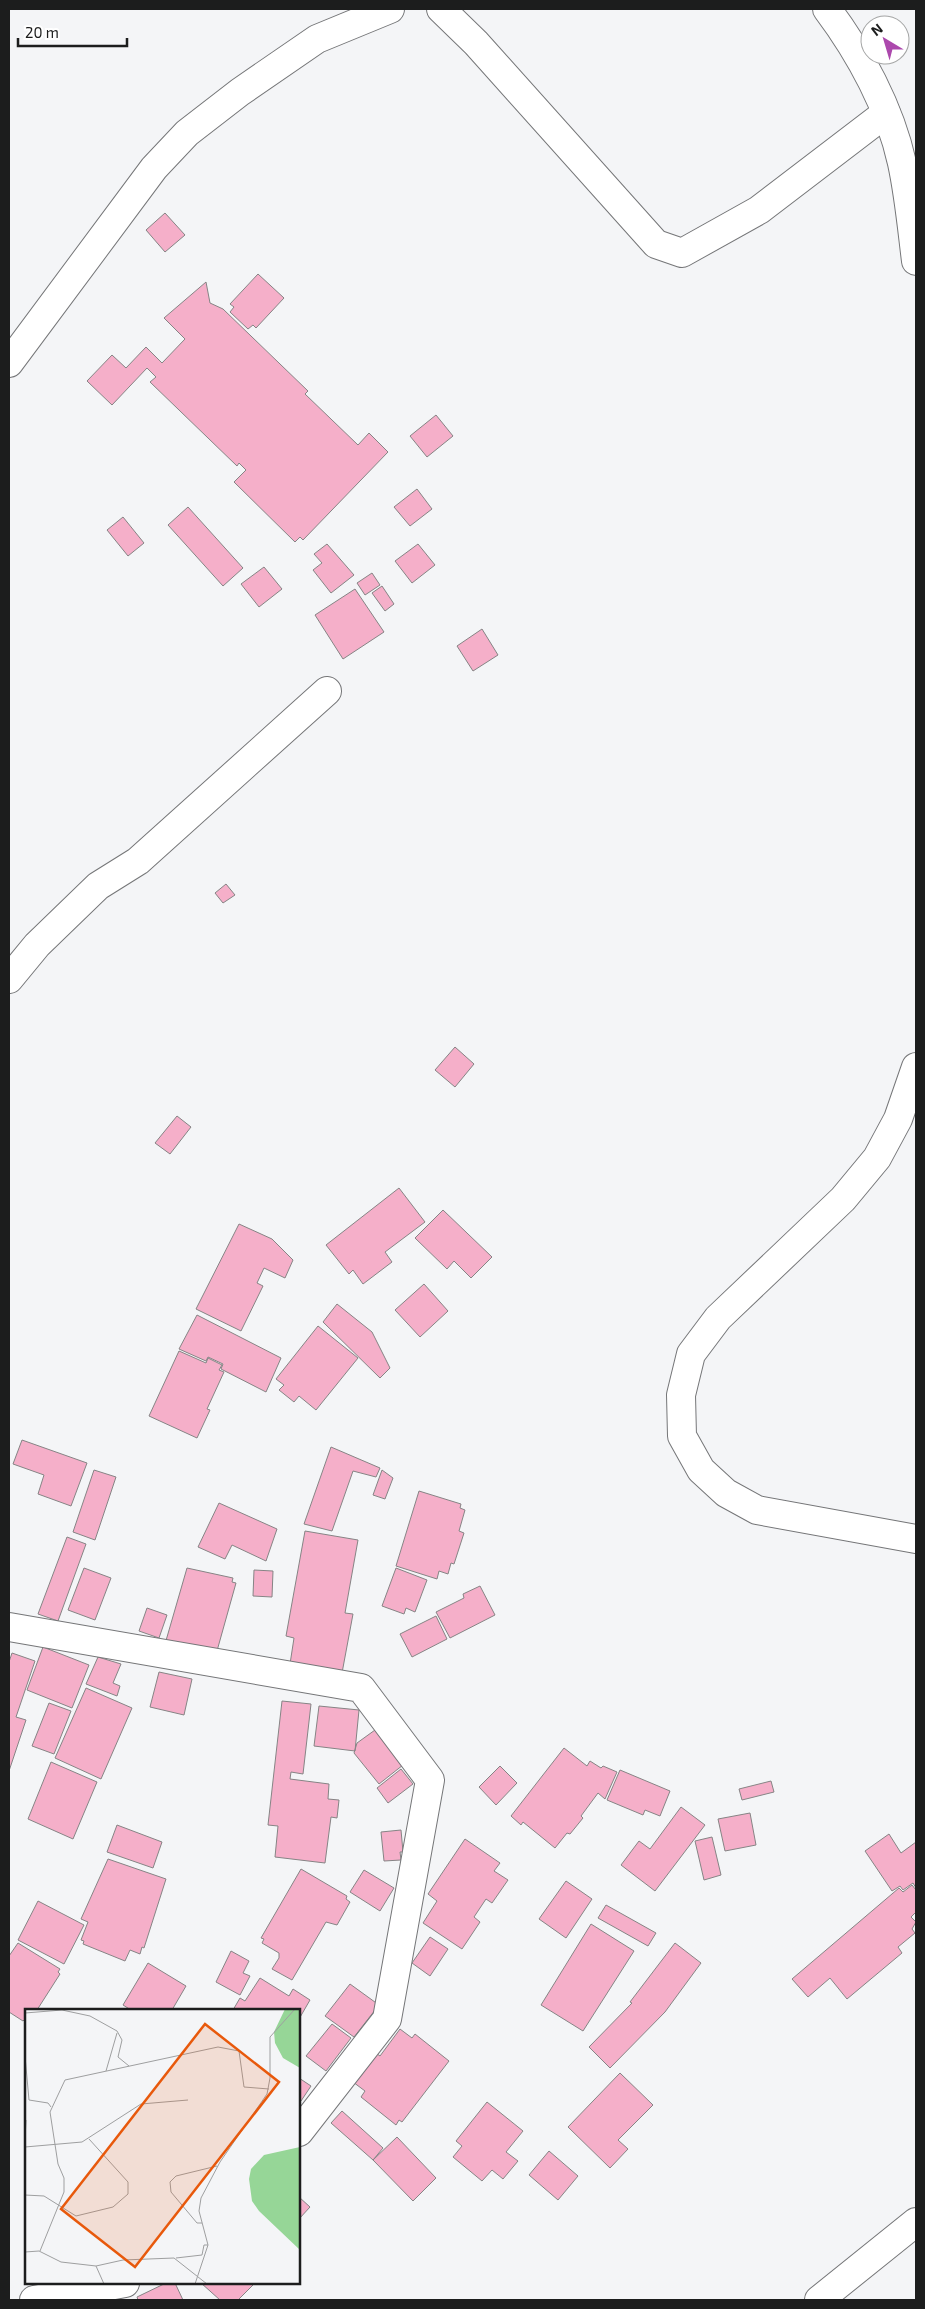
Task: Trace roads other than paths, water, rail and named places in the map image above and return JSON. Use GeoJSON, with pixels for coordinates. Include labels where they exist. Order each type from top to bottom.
{"type":"FeatureCollection","features":[{"type":"Feature","properties":{"kind":"street"},"geometry":{"type":"LineString","coordinates":[[9,364],[154,168],[187,133],[240,92],[317,39],[390,9]]}},
{"type":"Feature","properties":{"kind":"street"},"geometry":{"type":"LineString","coordinates":[[441,9],[476,43],[656,244],[682,253],[759,210],[886,114]]}},
{"type":"Feature","properties":{"kind":"street"},"geometry":{"type":"LineString","coordinates":[[827,9],[862,62],[886,114],[902,161],[916,261]]}},
{"type":"Feature","properties":{"kind":"street"},"geometry":{"type":"LineString","coordinates":[[9,979],[37,946],[98,886],[138,861],[327,691]]}},
{"type":"Feature","properties":{"kind":"street"},"geometry":{"type":"LineString","coordinates":[[916,1067],[898,1119],[878,1158],[843,1199],[718,1318],[691,1354],[681,1395],[682,1436],[701,1470],[726,1493],[757,1510],[916,1539]]}},
{"type":"Feature","properties":{"kind":"street"},"geometry":{"type":"LineString","coordinates":[[9,1627],[361,1688],[430,1780],[387,2019],[300,2131]]}},
{"type":"Feature","properties":{"kind":"street"},"geometry":{"type":"LineString","coordinates":[[819,2300],[916,2222]]}},
{"type":"Feature","properties":{"kind":"street"},"geometry":{"type":"LineString","coordinates":[[34,2300],[120,2284]]}}]}
